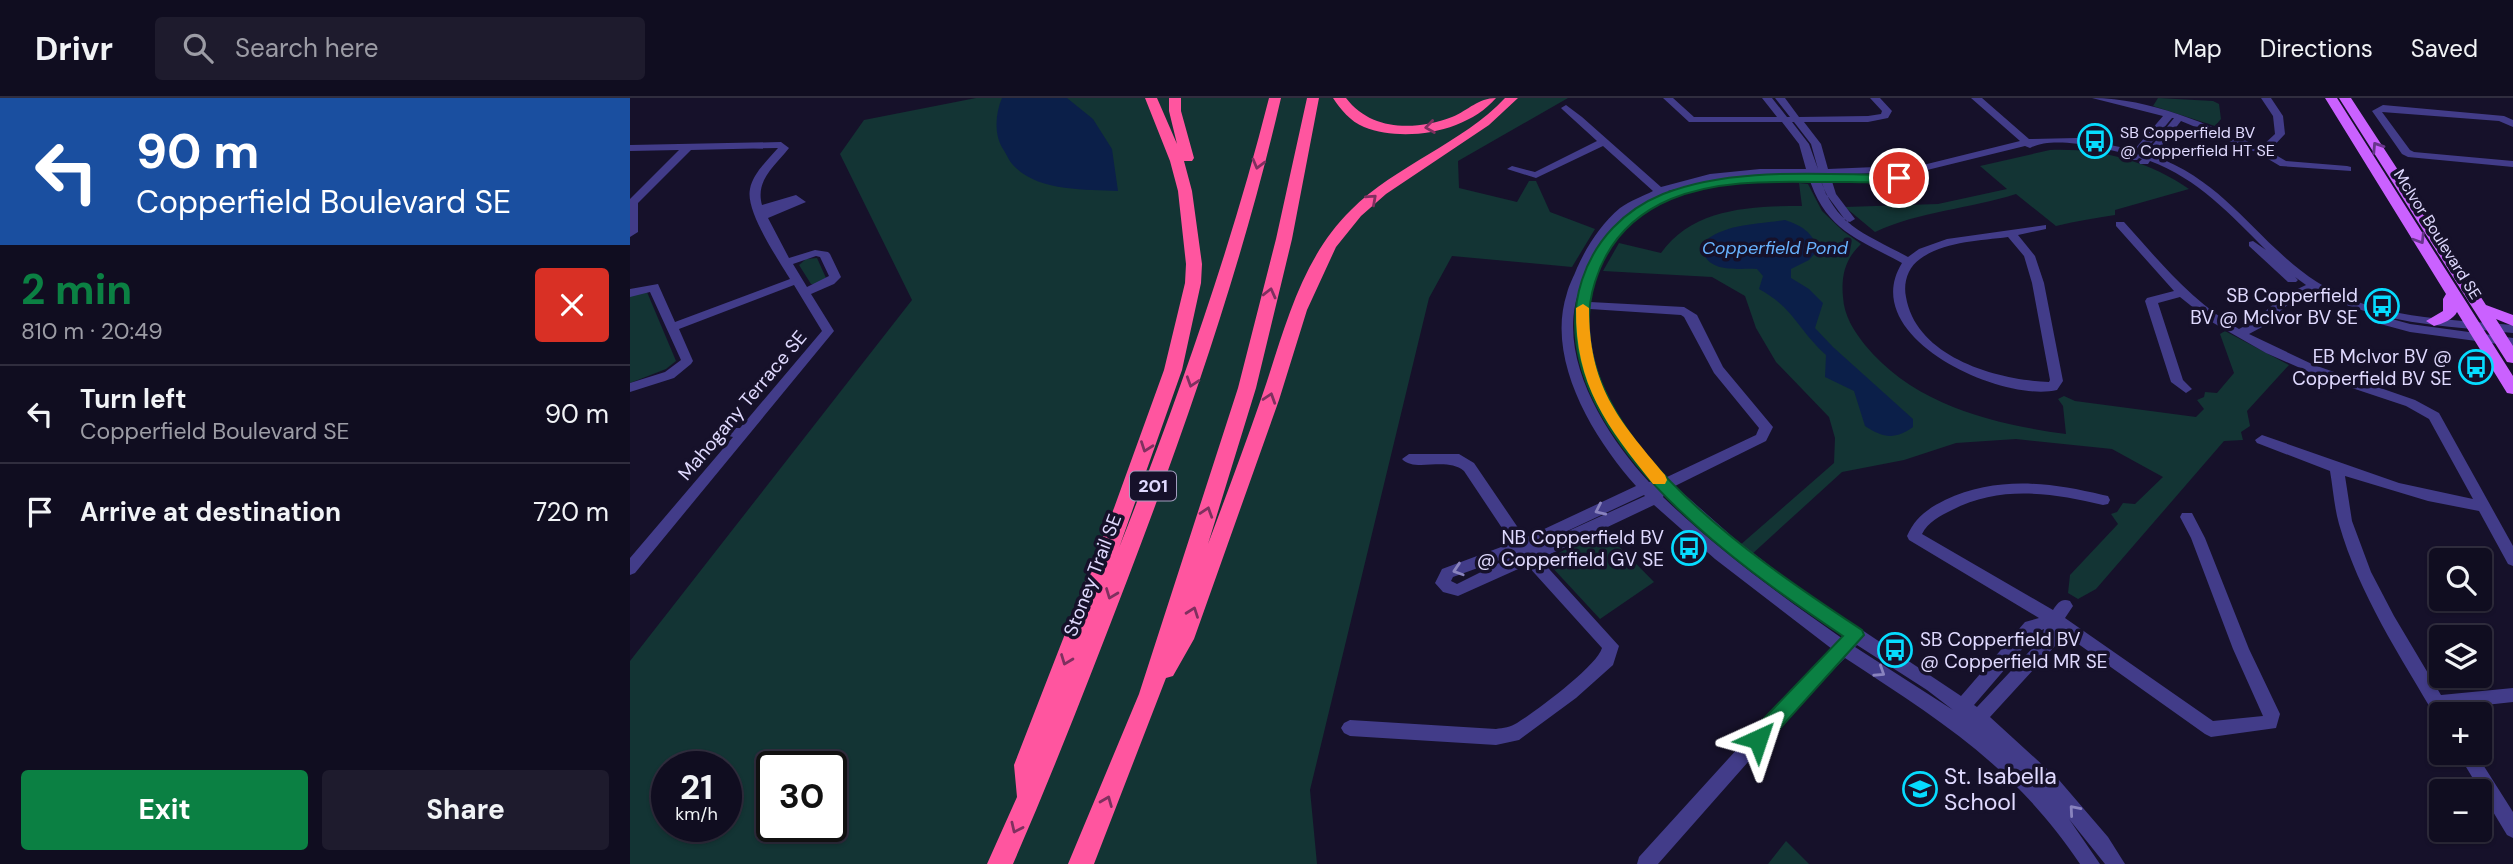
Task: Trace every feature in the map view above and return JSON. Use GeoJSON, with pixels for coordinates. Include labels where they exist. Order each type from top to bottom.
{"type":"FeatureCollection","features":[{"type":"Feature","properties":{"kind":"highway"},"geometry":{"type":"LineString","coordinates":[[1152,98],[1177,161],[1185,191],[1194,264]]}},
{"type":"Feature","properties":{"kind":"highway"},"geometry":{"type":"LineString","coordinates":[[1029,800],[1026,765],[1124,509],[1173,370],[1193,283],[1198,219],[1195,189],[1175,111],[1175,98]]}},
{"type":"Feature","properties":{"kind":"highway","name":"Stoney Trail SE"},"geometry":{"type":"LineString","coordinates":[[1000,864],[1029,800],[1185,405],[1234,251],[1275,98]]}},
{"type":"Feature","properties":{"kind":"highway"},"geometry":{"type":"LineString","coordinates":[[1082,864],[1150,694],[1247,388],[1284,239],[1313,98]]}},
{"type":"Feature","properties":{"kind":"highway"},"geometry":{"type":"LineString","coordinates":[[1339,98],[1343,107],[1357,118],[1399,130],[1445,125],[1479,109],[1490,98]]}},
{"type":"Feature","properties":{"kind":"highway"},"geometry":{"type":"LineString","coordinates":[[1150,694],[1183,639],[1271,398],[1295,316],[1319,262],[1344,226],[1374,197],[1407,172],[1496,114],[1511,98]]}},
{"type":"Feature","properties":{"kind":"main road","name":"McIvor Boulevard SE"},"geometry":{"type":"LineString","coordinates":[[2331,98],[2454,294],[2483,330],[2513,390]]}},
{"type":"Feature","properties":{"kind":"main road","name":"McIvor Boulevard SE"},"geometry":{"type":"LineString","coordinates":[[2345,98],[2481,307],[2483,330]]}},
{"type":"Feature","properties":{"kind":"main road"},"geometry":{"type":"LineString","coordinates":[[2434,321],[2450,313],[2450,299],[2454,294]]}},
{"type":"Feature","properties":{"kind":"main road"},"geometry":{"type":"LineString","coordinates":[[2481,307],[2513,321]]}},
{"type":"Feature","properties":{"kind":"main road","name":"McIvor Boulevard SE"},"geometry":{"type":"LineString","coordinates":[[2483,330],[2509,337],[2513,358]]}},
{"type":"Feature","properties":{"kind":"street"},"geometry":{"type":"LineString","coordinates":[[1668,98],[1689,119],[1694,120],[1868,119],[1885,116],[1887,111],[1875,98]]}},
{"type":"Feature","properties":{"kind":"street"},"geometry":{"type":"LineString","coordinates":[[1767,98],[1804,144],[1820,175]]}},
{"type":"Feature","properties":{"kind":"street"},"geometry":{"type":"LineString","coordinates":[[1780,98],[1816,144],[1828,210],[1846,228],[1912,259]]}},
{"type":"Feature","properties":{"kind":"street"},"geometry":{"type":"LineString","coordinates":[[1976,98],[2032,144]]}},
{"type":"Feature","properties":{"kind":"street"},"geometry":{"type":"LineString","coordinates":[[1991,98],[2032,144]]}},
{"type":"Feature","properties":{"kind":"street"},"geometry":{"type":"LineString","coordinates":[[2097,98],[2175,116],[2262,151],[2284,164],[2347,169]]}},
{"type":"Feature","properties":{"kind":"street"},"geometry":{"type":"LineString","coordinates":[[2262,151],[2280,134],[2278,116],[2266,98]]}},
{"type":"Feature","properties":{"kind":"street"},"geometry":{"type":"LineString","coordinates":[[1566,108],[1628,167],[1664,194]]}},
{"type":"Feature","properties":{"kind":"street"},"geometry":{"type":"LineString","coordinates":[[2513,124],[2501,118],[2383,108],[2378,111],[2406,152],[2412,155],[2513,164]]}},
{"type":"Feature","properties":{"kind":"street"},"geometry":{"type":"LineString","coordinates":[[2140,158],[2175,116]]}},
{"type":"Feature","properties":{"kind":"street"},"geometry":{"type":"LineString","coordinates":[[1513,169],[1536,174],[1603,142]]}},
{"type":"Feature","properties":{"kind":"street"},"geometry":{"type":"LineString","coordinates":[[1655,490],[1616,428],[1589,393],[1583,305],[1594,263],[1609,239],[1637,212],[1684,183],[1742,173],[1820,175],[1944,168],[2032,144],[2082,143],[2140,158],[2204,185],[2310,287],[2338,305],[2394,324],[2483,330]]}},
{"type":"Feature","properties":{"kind":"street","name":"Mahogany Terrace SE"},"geometry":{"type":"LineString","coordinates":[[630,569],[828,331],[752,196],[756,183],[783,148],[781,145],[688,147]]}},
{"type":"Feature","properties":{"kind":"street"},"geometry":{"type":"LineString","coordinates":[[630,148],[688,147]]}},
{"type":"Feature","properties":{"kind":"street"},"geometry":{"type":"LineString","coordinates":[[630,234],[633,232],[633,202],[688,147]]}},
{"type":"Feature","properties":{"kind":"street"},"geometry":{"type":"LineString","coordinates":[[1664,194],[1622,211],[1600,234],[1583,262],[1570,304],[1568,335],[1572,359],[1589,393],[1600,429],[1707,545],[1960,714],[2041,798],[2091,864]]}},
{"type":"Feature","properties":{"kind":"street"},"geometry":{"type":"LineString","coordinates":[[2120,224],[2182,293],[2240,334],[2297,363],[2358,388],[2423,409],[2434,416],[2513,560]]}},
{"type":"Feature","properties":{"kind":"street"},"geometry":{"type":"LineString","coordinates":[[2011,233],[2029,256],[2038,283],[2056,381],[2052,387],[2032,388],[1989,379],[1953,363],[1927,344],[1907,320],[1899,301],[1900,278],[1912,259],[1956,241],[2042,227]]}},
{"type":"Feature","properties":{"kind":"street"},"geometry":{"type":"LineString","coordinates":[[671,323],[796,277]]}},
{"type":"Feature","properties":{"kind":"street"},"geometry":{"type":"LineString","coordinates":[[630,293],[654,287],[687,361],[683,366],[630,388]]}},
{"type":"Feature","properties":{"kind":"street"},"geometry":{"type":"LineString","coordinates":[[2240,334],[2258,324],[2287,299],[2310,287],[2373,309],[2483,330]]}},
{"type":"Feature","properties":{"kind":"street"},"geometry":{"type":"LineString","coordinates":[[2182,293],[2151,301],[2177,382],[2186,389]]}},
{"type":"Feature","properties":{"kind":"street"},"geometry":{"type":"LineString","coordinates":[[1526,552],[1761,439],[1766,427],[1735,393],[1706,349],[1693,316],[1684,311],[1583,305]]}},
{"type":"Feature","properties":{"kind":"street"},"geometry":{"type":"LineString","coordinates":[[724,431],[744,433]]}},
{"type":"Feature","properties":{"kind":"street"},"geometry":{"type":"LineString","coordinates":[[2262,440],[2438,501],[2485,507]]}},
{"type":"Feature","properties":{"kind":"street"},"geometry":{"type":"LineString","coordinates":[[1350,728],[1496,737],[1519,732],[1570,693],[1607,660],[1611,646],[1526,552],[1469,467],[1459,459],[1409,459]]}},
{"type":"Feature","properties":{"kind":"street"},"geometry":{"type":"LineString","coordinates":[[2337,468],[2345,520],[2361,565],[2381,607],[2436,702]]}},
{"type":"Feature","properties":{"kind":"street"},"geometry":{"type":"LineString","coordinates":[[2103,500],[2061,491],[2021,487],[1989,489],[1963,497],[1920,522],[1914,536],[2060,613],[2211,729],[2270,723],[2272,714],[2241,649],[2199,538],[2187,517]]}},
{"type":"Feature","properties":{"kind":"street"},"geometry":{"type":"LineString","coordinates":[[1960,714],[2031,627],[2060,613]]}},
{"type":"Feature","properties":{"kind":"street"},"geometry":{"type":"LineString","coordinates":[[1978,718],[2049,641],[2060,613]]}},
{"type":"Feature","properties":{"kind":"street"},"geometry":{"type":"LineString","coordinates":[[1850,642],[1960,714],[1978,718],[2056,788],[2116,864]]}},
{"type":"Feature","properties":{"kind":"street"},"geometry":{"type":"LineString","coordinates":[[1646,864],[1795,697],[1850,642]]}},
{"type":"Feature","properties":{"kind":"street"},"geometry":{"type":"LineString","coordinates":[[2476,702],[2513,695]]}},
{"type":"Feature","properties":{"kind":"street"},"geometry":{"type":"LineString","coordinates":[[2473,765],[2513,829]]}},
{"type":"Feature","properties":{"kind":"green space"},"geometry":{"type":"Polygon","coordinates":[[[976,98],[1568,98],[1458,161],[1459,188],[1517,202],[1529,181],[1536,181],[1550,212],[1595,229],[1572,267],[1452,256],[1429,298],[1310,790],[1317,864],[630,864],[630,661],[912,300],[840,154],[864,120],[976,98]]]}},
{"type":"Feature","properties":{"kind":"green space"},"geometry":{"type":"Polygon","coordinates":[[[2158,98],[2213,101],[2219,104],[2221,119],[2215,126],[2153,106],[2158,98]]]}},
{"type":"Feature","properties":{"kind":"green space"},"geometry":{"type":"Polygon","coordinates":[[[2050,150],[2087,151],[2123,158],[2157,171],[2189,189],[2115,210],[2115,215],[2056,226],[2016,194],[1909,219],[1875,232],[1845,207],[1938,204],[2007,189],[1980,166],[2050,150]]]}},
{"type":"Feature","properties":{"kind":"green space"},"geometry":{"type":"Polygon","coordinates":[[[1799,183],[1808,184],[1822,211],[1861,244],[1845,268],[1843,282],[1845,311],[1857,334],[1885,366],[1907,383],[1956,408],[2011,424],[2066,434],[2063,406],[2058,399],[2064,396],[2075,401],[2196,417],[2204,409],[2197,400],[2204,397],[2205,392],[2217,393],[2234,373],[2220,334],[2225,331],[2289,365],[2247,411],[2250,426],[2241,432],[2243,440],[2224,441],[2096,589],[2078,599],[2068,593],[2070,575],[2118,524],[2111,514],[2117,512],[2123,503],[2135,504],[2163,477],[2112,449],[2016,439],[1956,443],[1904,460],[1842,472],[1751,555],[1739,546],[1834,463],[1835,438],[1829,417],[1776,362],[1756,328],[1745,296],[1712,277],[1603,271],[1619,243],[1661,253],[1674,238],[1706,218],[1743,209],[1802,206],[1799,183]]]}},
{"type":"Feature","properties":{"kind":"green space"},"geometry":{"type":"Polygon","coordinates":[[[817,258],[826,278],[811,284],[799,265],[806,259],[817,258]]]}},
{"type":"Feature","properties":{"kind":"green space"},"geometry":{"type":"Polygon","coordinates":[[[647,292],[676,361],[666,369],[630,383],[630,296],[647,292]]]}},
{"type":"Feature","properties":{"kind":"green space"},"geometry":{"type":"Polygon","coordinates":[[[1603,530],[1654,582],[1600,619],[1550,565],[1551,557],[1603,530]]]}},
{"type":"Feature","properties":{"kind":"green space"},"geometry":{"type":"Polygon","coordinates":[[[1786,841],[1809,864],[1768,864],[1786,841]]]}},
{"type":"Feature","properties":{"kind":"water"},"geometry":{"type":"Polygon","coordinates":[[[1002,98],[1067,98],[1093,119],[1112,149],[1118,191],[1050,185],[1025,175],[1015,167],[998,137],[997,117],[1002,98]]]}},
{"type":"Feature","properties":{"kind":"water","name":"Copperfield Pond"},"geometry":{"type":"Polygon","coordinates":[[[1785,220],[1806,230],[1819,249],[1809,260],[1791,269],[1791,278],[1809,289],[1823,303],[1815,328],[1913,419],[1913,427],[1907,431],[1889,436],[1865,426],[1854,391],[1825,377],[1826,355],[1780,304],[1759,289],[1763,276],[1757,269],[1730,269],[1714,265],[1704,254],[1701,244],[1720,232],[1740,226],[1785,220]]]}},
{"type":"Feature","properties":{"kind":"slow traffic"},"geometry":{"type":"LineString","coordinates":[[1583,308],[1587,362],[1596,392],[1616,428],[1659,480]]}},
{"type":"Feature","properties":{"kind":"place","name":"SB Copperfield BV @ Copperfield HT SE"},"geometry":{"type":"Point","coordinates":[2095,141]}},
{"type":"Feature","properties":{"kind":"place","name":"SB Copperfield BV @ McIvor BV SE"},"geometry":{"type":"Point","coordinates":[2382,306]}},
{"type":"Feature","properties":{"kind":"place","name":"EB McIvor BV @ Copperfield BV SE"},"geometry":{"type":"Point","coordinates":[2476,367]}},
{"type":"Feature","properties":{"kind":"place","name":"NB Copperfield BV @ Copperfield GV SE"},"geometry":{"type":"Point","coordinates":[1689,548]}},
{"type":"Feature","properties":{"kind":"place","name":"SB Copperfield BV @ Copperfield MR SE"},"geometry":{"type":"Point","coordinates":[1895,650]}},
{"type":"Feature","properties":{"kind":"place","name":"St. Isabella School"},"geometry":{"type":"Point","coordinates":[1920,789]}},
{"type":"Feature","properties":{"kind":"route"},"geometry":{"type":"LineString","coordinates":[[1758,739],[1855,635],[1797,596],[1705,524],[1636,454],[1605,409],[1596,392],[1587,362],[1583,334],[1583,305],[1587,287],[1594,263],[1615,231],[1637,212],[1668,196],[1730,180],[1899,178]]}}]}
